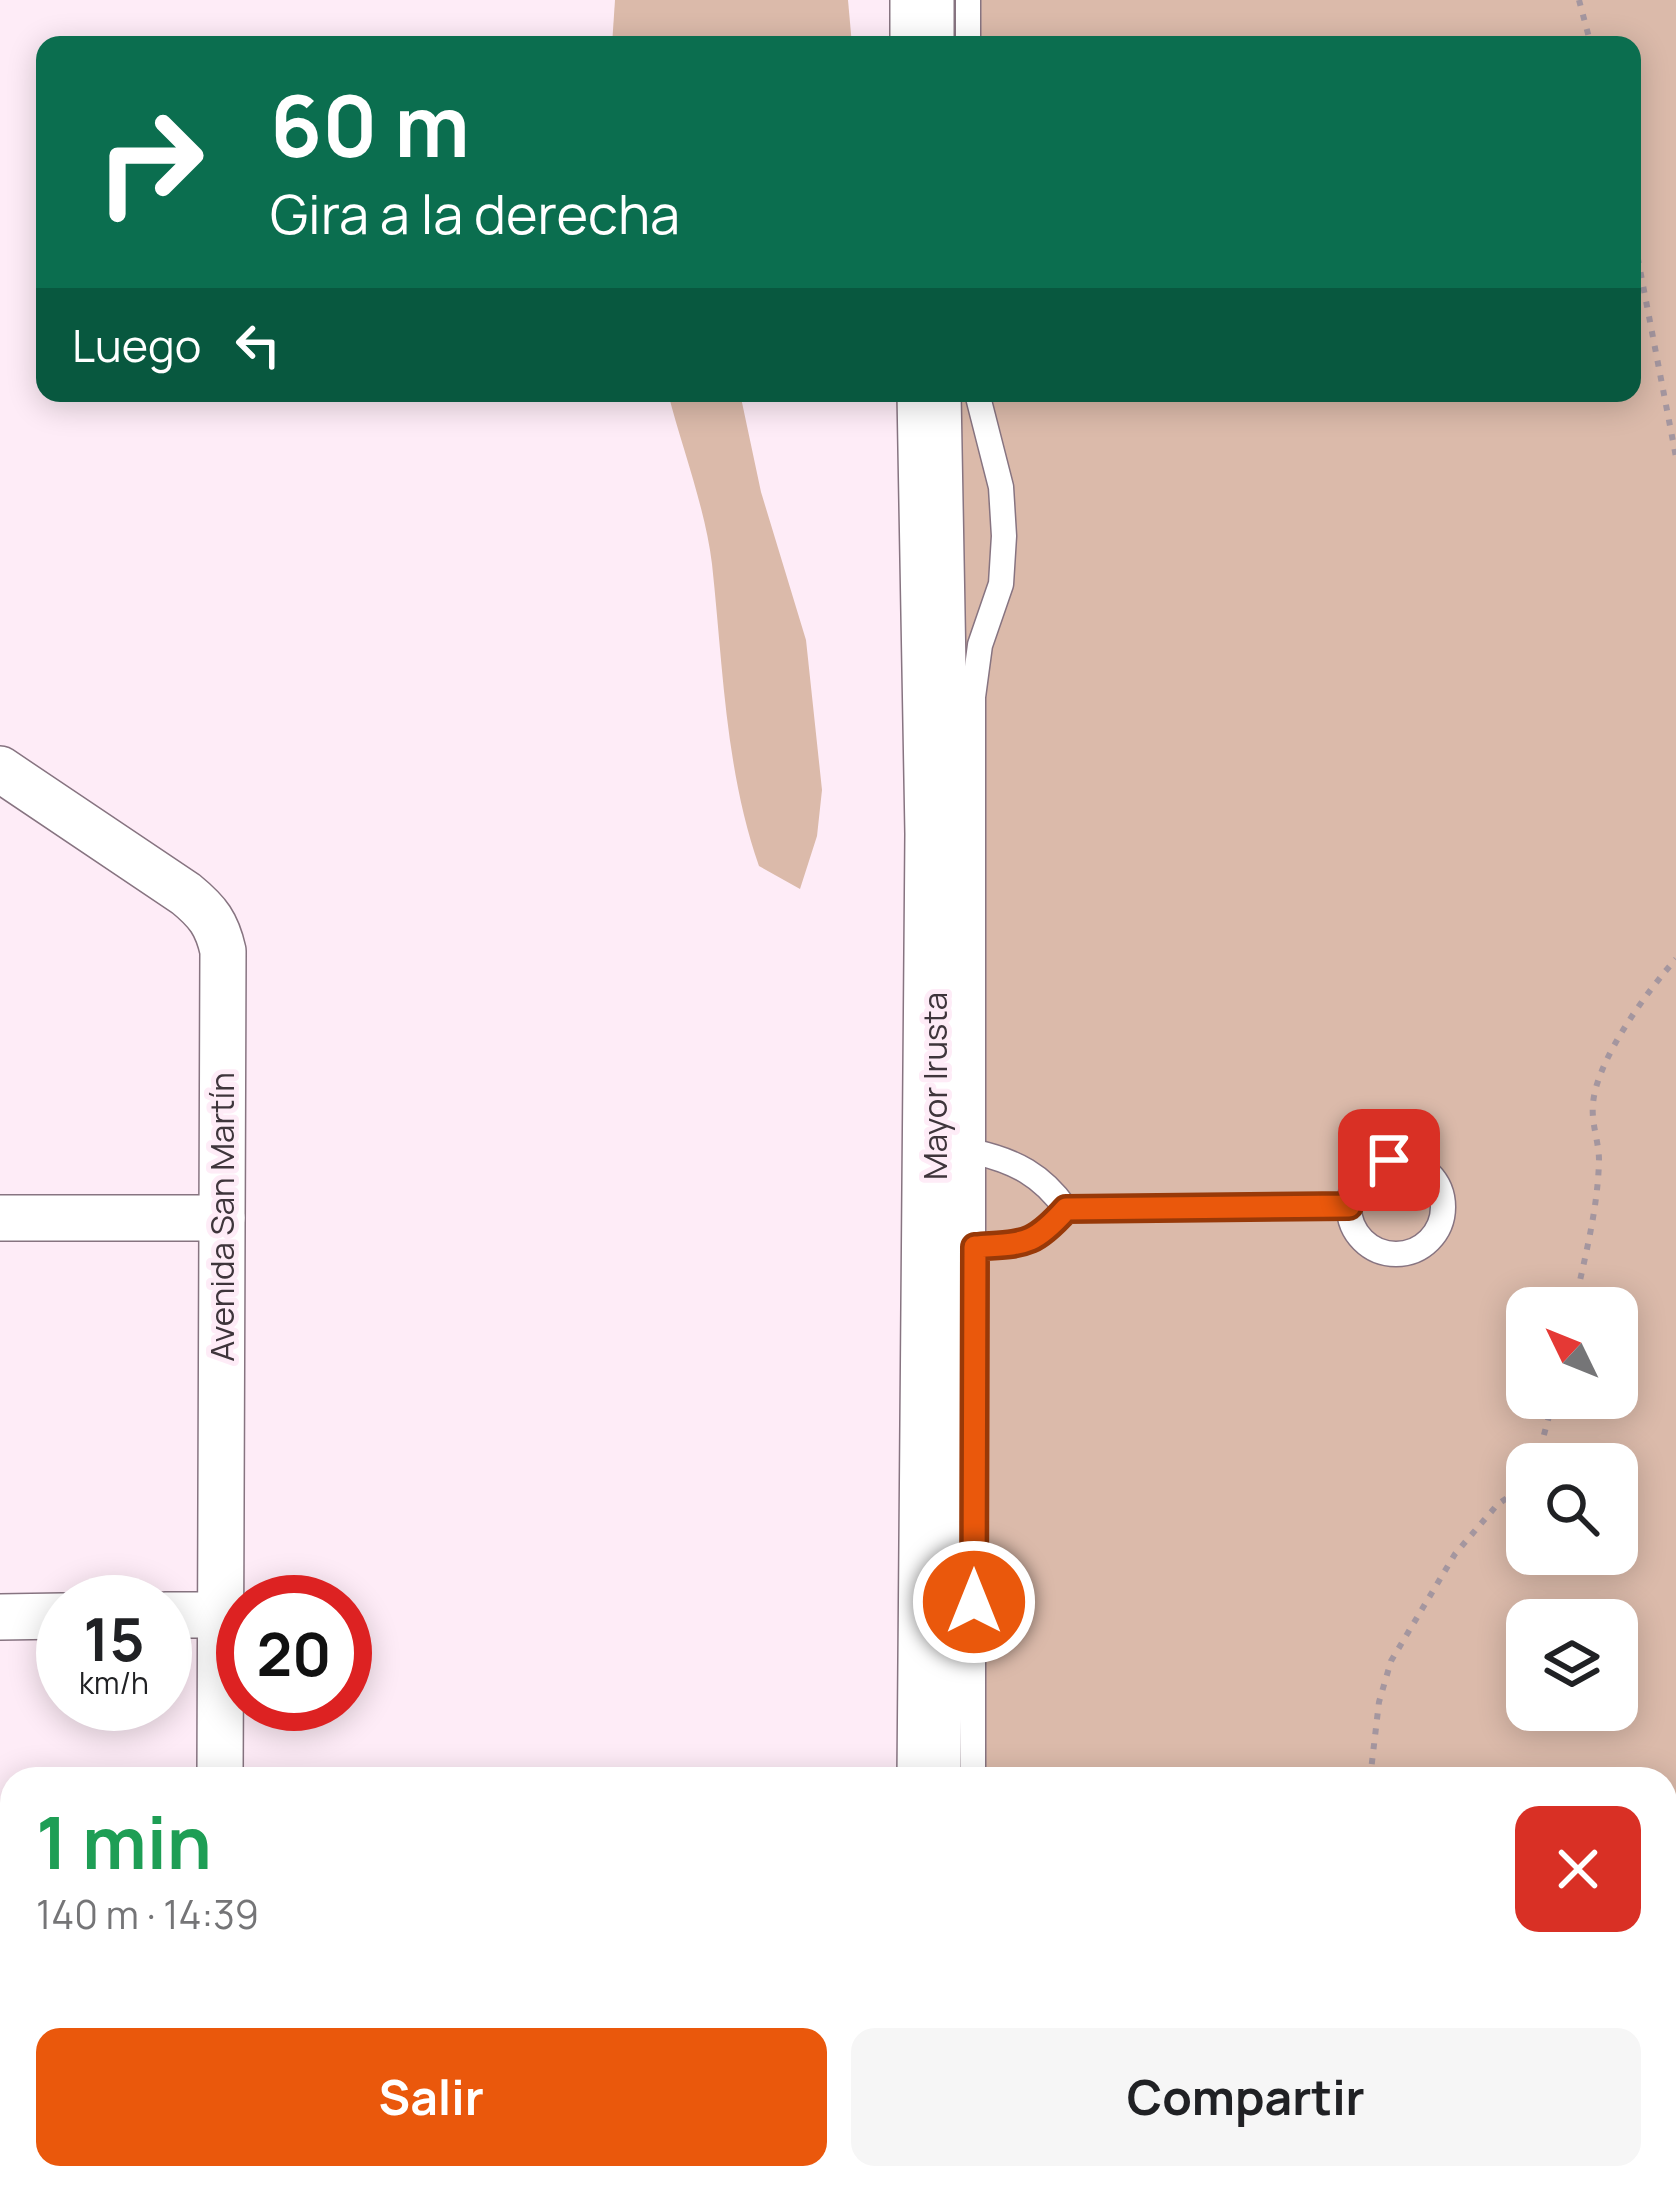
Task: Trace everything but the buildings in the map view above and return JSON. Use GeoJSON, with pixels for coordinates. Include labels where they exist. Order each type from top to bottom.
{"type":"FeatureCollection","features":[{"type":"Feature","properties":{"kind":"main road"},"geometry":{"type":"LineString","coordinates":[[922,0],[922,36]]}},
{"type":"Feature","properties":{"kind":"main road","name":"Mayor Irusta"},"geometry":{"type":"LineString","coordinates":[[929,402],[937,833],[929,1767]]}},
{"type":"Feature","properties":{"kind":"street","name":"Avenida San Martín"},"geometry":{"type":"LineString","coordinates":[[0,769],[186,894],[210,914],[219,932],[223,951],[220,1575]]}},
{"type":"Feature","properties":{"kind":"street"},"geometry":{"type":"LineString","coordinates":[[0,1218],[222,1218]]}},
{"type":"Feature","properties":{"kind":"street"},"geometry":{"type":"LineString","coordinates":[[0,1617],[36,1616]]}},
{"type":"Feature","properties":{"kind":"street","name":"Avenida San Martín"},"geometry":{"type":"LineString","coordinates":[[220,1731],[220,1767]]}},
{"type":"Feature","properties":{"kind":"lane"},"geometry":{"type":"LineString","coordinates":[[968,0],[968,36]]}},
{"type":"Feature","properties":{"kind":"lane"},"geometry":{"type":"LineString","coordinates":[[974,1767],[973,697],[980,645],[1001,584],[1004,536],[1001,487],[979,402]]}},
{"type":"Feature","properties":{"kind":"lane"},"geometry":{"type":"LineString","coordinates":[[975,1152],[1032,1172],[1050,1185],[1066,1209]]}},
{"type":"Feature","properties":{"kind":"lane"},"geometry":{"type":"LineString","coordinates":[[975,1247],[1041,1237],[1066,1209],[1349,1206]]}},
{"type":"Feature","properties":{"kind":"path"},"geometry":{"type":"LineString","coordinates":[[1580,0],[1589,36]]}},
{"type":"Feature","properties":{"kind":"path"},"geometry":{"type":"LineString","coordinates":[[1641,275],[1676,457]]}},
{"type":"Feature","properties":{"kind":"path"},"geometry":{"type":"LineString","coordinates":[[1578,1287],[1596,1193],[1599,1156],[1593,1105],[1600,1077],[1625,1029],[1676,959]]}},
{"type":"Feature","properties":{"kind":"path"},"geometry":{"type":"LineString","coordinates":[[1371,1767],[1379,1702],[1391,1661],[1472,1531],[1506,1499]]}},
{"type":"Feature","properties":{"kind":"shaded area"},"geometry":{"type":"Polygon","coordinates":[[[615,0],[848,0],[851,36],[613,36],[615,0]]]}},
{"type":"Feature","properties":{"kind":"shaded area"},"geometry":{"type":"Polygon","coordinates":[[[953,0],[1676,0],[1676,1767],[951,1767],[953,402],[1641,402],[1641,36],[953,36],[953,0]]]}},
{"type":"Feature","properties":{"kind":"shaded area"},"geometry":{"type":"Polygon","coordinates":[[[671,402],[742,402],[761,492],[806,640],[822,790],[817,836],[800,889],[759,866],[748,829],[727,716],[712,564],[671,402]]]}},
{"type":"Feature","properties":{"kind":"route"},"geometry":{"type":"LineString","coordinates":[[974,1602],[975,1247],[1041,1237],[1066,1209],[1349,1206],[1361,1175],[1389,1160]]}}]}
